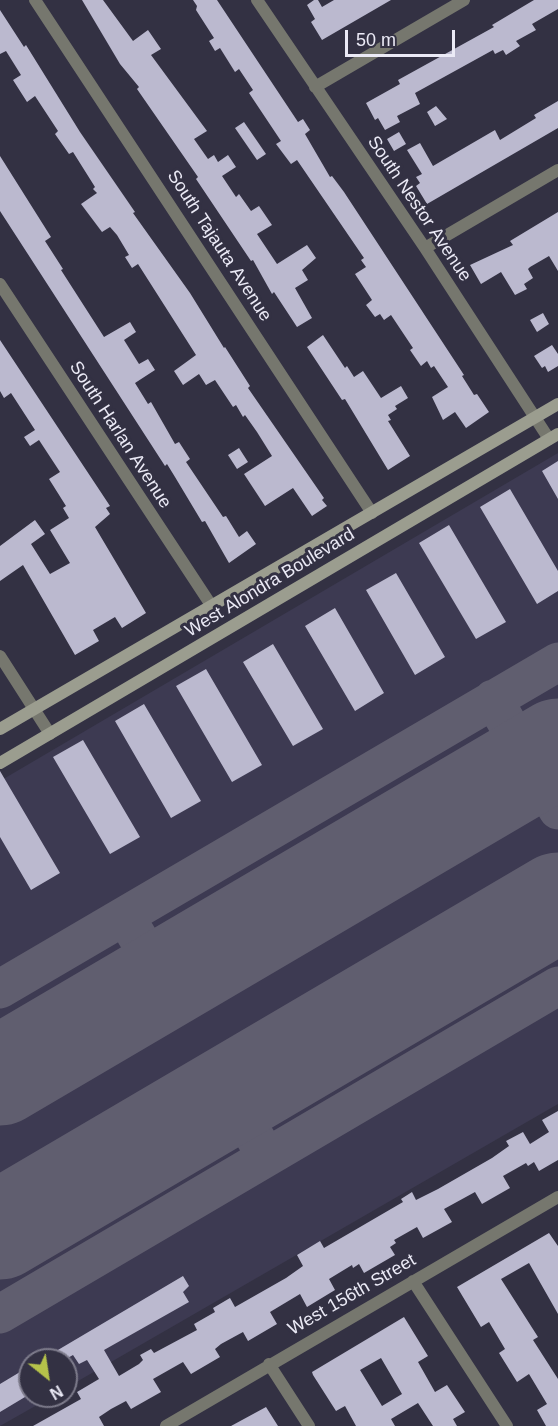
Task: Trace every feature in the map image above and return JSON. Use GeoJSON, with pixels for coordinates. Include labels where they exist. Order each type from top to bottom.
{"type":"FeatureCollection","features":[{"type":"Feature","properties":{"kind":"main road","name":"West Alondra Boulevard"},"geometry":{"type":"LineString","coordinates":[[0,729],[558,404]]}},
{"type":"Feature","properties":{"kind":"main road","name":"West Alondra Boulevard"},"geometry":{"type":"LineString","coordinates":[[0,763],[554,437]]}},
{"type":"Feature","properties":{"kind":"street","name":"South Tajauta Avenue"},"geometry":{"type":"LineString","coordinates":[[35,0],[372,513]]}},
{"type":"Feature","properties":{"kind":"street","name":"South Nestor Avenue"},"geometry":{"type":"LineString","coordinates":[[257,0],[425,248],[535,418],[554,437]]}},
{"type":"Feature","properties":{"kind":"street"},"geometry":{"type":"LineString","coordinates":[[315,87],[464,0]]}},
{"type":"Feature","properties":{"kind":"street"},"geometry":{"type":"LineString","coordinates":[[425,248],[558,170]]}},
{"type":"Feature","properties":{"kind":"street","name":"South Harlan Avenue"},"geometry":{"type":"LineString","coordinates":[[0,284],[211,605]]}},
{"type":"Feature","properties":{"kind":"street"},"geometry":{"type":"LineString","coordinates":[[0,656],[35,707],[50,734]]}},
{"type":"Feature","properties":{"kind":"street","name":"West 156th Street"},"geometry":{"type":"LineString","coordinates":[[166,1426],[558,1197]]}},
{"type":"Feature","properties":{"kind":"street"},"geometry":{"type":"LineString","coordinates":[[413,1281],[507,1426]]}},
{"type":"Feature","properties":{"kind":"street"},"geometry":{"type":"LineString","coordinates":[[269,1364],[309,1426]]}},
{"type":"Feature","properties":{"kind":"shaded area"},"geometry":{"type":"Polygon","coordinates":[[[558,453],[558,1104],[78,1381],[78,1348],[18,1348],[18,1408],[32,1408],[0,1426],[0,781],[558,453]]]}},
{"type":"Feature","properties":{"kind":"building"},"geometry":{"type":"Polygon","coordinates":[[[82,0],[103,0],[133,41],[148,30],[161,49],[151,55],[207,131],[194,139],[208,159],[214,155],[218,162],[228,155],[236,167],[222,176],[236,197],[239,194],[251,211],[259,206],[272,225],[257,234],[277,264],[307,245],[316,258],[302,270],[308,280],[295,288],[312,318],[297,327],[274,292],[272,294],[253,260],[251,261],[196,179],[198,177],[137,89],[139,87],[120,64],[82,0]]]}},
{"type":"Feature","properties":{"kind":"building"},"geometry":{"type":"Polygon","coordinates":[[[193,0],[217,0],[298,122],[303,119],[310,130],[305,134],[330,177],[332,176],[344,192],[464,375],[462,376],[474,395],[477,394],[489,412],[466,428],[455,412],[443,420],[432,397],[448,387],[434,366],[431,368],[427,361],[421,366],[410,350],[413,348],[391,315],[384,320],[380,314],[375,317],[366,305],[372,300],[355,274],[366,267],[361,260],[364,258],[297,160],[291,164],[276,144],[281,141],[249,93],[253,90],[239,69],[235,72],[220,48],[215,51],[209,41],[214,38],[196,10],[197,6],[193,0]]]}},
{"type":"Feature","properties":{"kind":"building"},"geometry":{"type":"Polygon","coordinates":[[[318,0],[322,7],[334,0],[391,0],[322,40],[311,22],[315,19],[307,5],[318,0]]]}},
{"type":"Feature","properties":{"kind":"building"},"geometry":{"type":"Polygon","coordinates":[[[534,0],[558,0],[558,9],[532,24],[536,30],[516,41],[520,46],[506,55],[503,50],[495,54],[493,50],[415,93],[420,104],[397,116],[400,122],[385,130],[378,118],[375,120],[366,103],[400,84],[398,80],[494,27],[492,25],[534,0]]]}},
{"type":"Feature","properties":{"kind":"building"},"geometry":{"type":"Polygon","coordinates":[[[0,10],[24,47],[26,45],[80,132],[135,212],[133,213],[190,293],[250,386],[248,388],[324,498],[322,500],[327,506],[312,516],[293,488],[265,506],[244,474],[272,456],[257,432],[245,415],[243,417],[236,405],[233,407],[215,380],[206,385],[199,374],[183,385],[174,371],[196,355],[138,264],[132,268],[125,257],[129,255],[117,235],[110,227],[102,232],[81,204],[97,193],[93,189],[95,187],[73,152],[69,154],[55,134],[58,131],[35,96],[27,102],[13,80],[21,75],[6,51],[0,54],[0,10]]]}},
{"type":"Feature","properties":{"kind":"building"},"geometry":{"type":"Polygon","coordinates":[[[558,101],[558,128],[427,204],[416,186],[420,183],[416,177],[422,174],[407,150],[420,143],[433,166],[495,130],[500,140],[536,118],[534,115],[558,101]]]}},
{"type":"Feature","properties":{"kind":"building"},"geometry":{"type":"Polygon","coordinates":[[[436,106],[447,119],[435,126],[427,112],[436,106]]]}},
{"type":"Feature","properties":{"kind":"building"},"geometry":{"type":"Polygon","coordinates":[[[244,122],[266,154],[257,160],[235,128],[244,122]]]}},
{"type":"Feature","properties":{"kind":"building"},"geometry":{"type":"Polygon","coordinates":[[[399,132],[406,144],[394,151],[387,139],[399,132]]]}},
{"type":"Feature","properties":{"kind":"building"},"geometry":{"type":"Polygon","coordinates":[[[0,156],[51,237],[45,241],[63,269],[61,270],[104,337],[130,322],[136,332],[124,340],[139,364],[148,359],[155,370],[135,383],[148,404],[151,402],[175,444],[179,442],[190,459],[186,462],[223,517],[226,516],[239,537],[247,531],[256,544],[229,563],[205,521],[202,522],[167,464],[165,466],[0,211],[0,156]]]}},
{"type":"Feature","properties":{"kind":"building"},"geometry":{"type":"Polygon","coordinates":[[[558,212],[558,271],[549,256],[528,269],[533,278],[524,284],[527,289],[515,295],[501,272],[481,284],[470,265],[513,245],[510,241],[558,212]]]}},
{"type":"Feature","properties":{"kind":"building"},"geometry":{"type":"Polygon","coordinates":[[[543,313],[549,324],[537,332],[530,320],[543,313]]]}},
{"type":"Feature","properties":{"kind":"building"},"geometry":{"type":"Polygon","coordinates":[[[323,335],[345,368],[347,366],[354,377],[363,371],[381,398],[401,386],[408,398],[395,406],[397,409],[388,415],[391,420],[388,421],[410,456],[388,470],[345,399],[342,400],[307,347],[323,335]]]}},
{"type":"Feature","properties":{"kind":"building"},"geometry":{"type":"Polygon","coordinates":[[[0,340],[110,506],[106,508],[110,514],[95,527],[146,613],[122,628],[115,617],[93,630],[99,641],[75,655],[23,565],[0,581],[0,546],[35,520],[45,534],[31,544],[50,574],[70,563],[50,530],[69,518],[63,508],[66,506],[49,479],[60,472],[39,440],[30,446],[24,437],[35,430],[11,393],[4,398],[0,391],[0,340]]]}},
{"type":"Feature","properties":{"kind":"building"},"geometry":{"type":"Polygon","coordinates":[[[552,345],[558,354],[558,366],[548,372],[545,366],[542,368],[534,356],[552,345]]]}},
{"type":"Feature","properties":{"kind":"building"},"geometry":{"type":"Polygon","coordinates":[[[239,448],[248,462],[237,469],[228,455],[239,448]]]}},
{"type":"Feature","properties":{"kind":"building"},"geometry":{"type":"Polygon","coordinates":[[[558,461],[558,499],[542,471],[558,461]]]}},
{"type":"Feature","properties":{"kind":"building"},"geometry":{"type":"Polygon","coordinates":[[[510,489],[558,571],[558,591],[537,604],[480,507],[510,489]]]}},
{"type":"Feature","properties":{"kind":"building"},"geometry":{"type":"Polygon","coordinates":[[[449,525],[506,622],[476,639],[419,543],[449,525]]]}},
{"type":"Feature","properties":{"kind":"building"},"geometry":{"type":"Polygon","coordinates":[[[396,573],[445,657],[415,675],[366,590],[396,573]]]}},
{"type":"Feature","properties":{"kind":"building"},"geometry":{"type":"Polygon","coordinates":[[[335,608],[384,693],[355,711],[305,626],[335,608]]]}},
{"type":"Feature","properties":{"kind":"building"},"geometry":{"type":"Polygon","coordinates":[[[273,644],[323,729],[293,746],[243,662],[273,644]]]}},
{"type":"Feature","properties":{"kind":"building"},"geometry":{"type":"Polygon","coordinates":[[[206,669],[262,765],[232,782],[176,686],[206,669]]]}},
{"type":"Feature","properties":{"kind":"building"},"geometry":{"type":"Polygon","coordinates":[[[144,704],[201,801],[171,818],[115,721],[144,704]]]}},
{"type":"Feature","properties":{"kind":"building"},"geometry":{"type":"Polygon","coordinates":[[[83,740],[140,837],[110,854],[53,757],[83,740]]]}},
{"type":"Feature","properties":{"kind":"building"},"geometry":{"type":"Polygon","coordinates":[[[0,771],[60,873],[31,890],[0,837],[0,771]]]}},
{"type":"Feature","properties":{"kind":"building"},"geometry":{"type":"Polygon","coordinates":[[[558,1111],[558,1160],[539,1171],[534,1162],[528,1166],[526,1163],[503,1176],[510,1188],[482,1204],[475,1192],[444,1209],[452,1222],[423,1238],[417,1227],[394,1240],[396,1243],[390,1247],[395,1255],[364,1273],[359,1264],[353,1268],[352,1265],[329,1279],[335,1290],[307,1307],[300,1294],[270,1312],[277,1324],[248,1341],[243,1332],[221,1344],[215,1349],[220,1357],[191,1374],[183,1362],[153,1379],[161,1392],[131,1409],[126,1401],[111,1409],[99,1417],[104,1426],[33,1426],[65,1408],[78,1408],[78,1401],[81,1399],[78,1391],[99,1379],[87,1360],[79,1364],[78,1348],[61,1348],[183,1276],[189,1286],[183,1292],[189,1302],[104,1350],[119,1376],[143,1360],[140,1355],[151,1349],[154,1353],[197,1330],[194,1324],[215,1312],[213,1308],[230,1298],[235,1307],[286,1278],[303,1266],[297,1255],[320,1241],[324,1248],[403,1202],[401,1199],[412,1192],[416,1200],[438,1189],[492,1158],[509,1146],[506,1141],[523,1132],[530,1144],[549,1132],[542,1120],[558,1111]]]}},
{"type":"Feature","properties":{"kind":"building"},"geometry":{"type":"Polygon","coordinates":[[[549,1233],[558,1246],[558,1314],[529,1263],[501,1279],[538,1337],[533,1340],[558,1379],[558,1426],[546,1426],[537,1410],[547,1404],[529,1374],[517,1382],[499,1353],[505,1349],[489,1322],[481,1327],[457,1287],[549,1233]]]}},
{"type":"Feature","properties":{"kind":"building"},"geometry":{"type":"Polygon","coordinates":[[[404,1317],[428,1356],[418,1362],[435,1392],[447,1385],[465,1412],[453,1419],[457,1426],[433,1426],[418,1403],[391,1419],[395,1426],[356,1426],[345,1406],[336,1411],[312,1372],[404,1317]],[[381,1358],[360,1370],[382,1406],[402,1394],[381,1358]]]}},
{"type":"Feature","properties":{"kind":"building"},"geometry":{"type":"Polygon","coordinates":[[[18,1373],[18,1401],[0,1412],[0,1384],[18,1373]]]}},
{"type":"Feature","properties":{"kind":"building"},"geometry":{"type":"Polygon","coordinates":[[[266,1407],[278,1426],[231,1426],[266,1407]]]}},
{"type":"Feature","properties":{"kind":"taxiway"},"geometry":{"type":"LineString","coordinates":[[0,989],[558,662]]}},
{"type":"Feature","properties":{"kind":"taxiway"},"geometry":{"type":"LineString","coordinates":[[493,699],[558,810]]}},
{"type":"Feature","properties":{"kind":"taxiway"},"geometry":{"type":"LineString","coordinates":[[125,916],[163,980]]}},
{"type":"Feature","properties":{"kind":"taxiway"},"geometry":{"type":"LineString","coordinates":[[0,1314],[558,986]]}},
{"type":"Feature","properties":{"kind":"taxiway"},"geometry":{"type":"LineString","coordinates":[[230,1095],[266,1156]]}},
{"type":"Feature","properties":{"kind":"runway"},"geometry":{"type":"LineString","coordinates":[[0,1076],[558,748]]}},
{"type":"Feature","properties":{"kind":"runway"},"geometry":{"type":"LineString","coordinates":[[0,1230],[558,902]]}}]}
